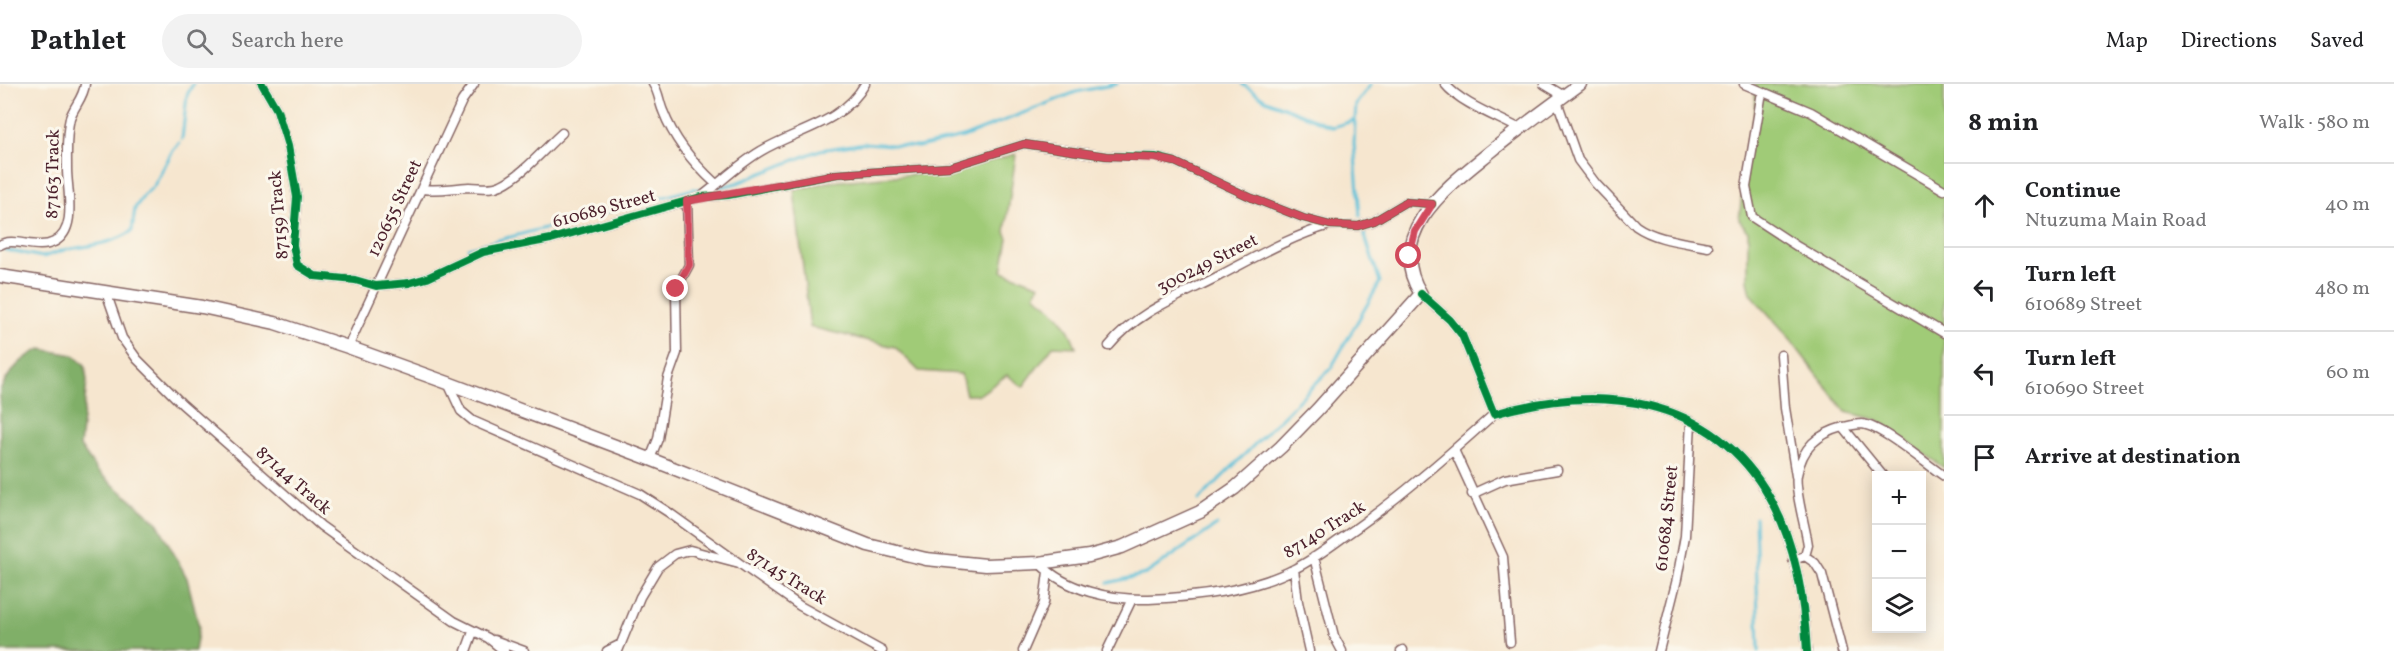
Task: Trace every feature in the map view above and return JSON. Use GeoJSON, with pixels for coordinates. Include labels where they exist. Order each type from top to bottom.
{"type":"FeatureCollection","features":[{"type":"Feature","properties":{"kind":"main road"},"geometry":{"type":"LineString","coordinates":[[0,276],[232,313],[275,323],[448,383],[868,545],[926,559],[1043,568],[1122,547],[1200,512],[1235,488],[1317,410],[1421,294],[1412,280],[1409,256],[1415,231],[1432,204],[1444,190],[1580,84]]}},
{"type":"Feature","properties":{"kind":"street","name":"87163 Track"},"geometry":{"type":"LineString","coordinates":[[0,245],[7,242],[39,246],[50,244],[59,240],[65,232],[69,217],[68,129],[85,84]]}},
{"type":"Feature","properties":{"kind":"street","name":"87159 Track"},"geometry":{"type":"LineString","coordinates":[[262,84],[277,110],[288,146],[297,197],[293,245],[297,265],[315,276],[355,280],[376,286]]}},
{"type":"Feature","properties":{"kind":"street","name":"120655 Street"},"geometry":{"type":"LineString","coordinates":[[348,347],[462,101],[474,84]]}},
{"type":"Feature","properties":{"kind":"street"},"geometry":{"type":"LineString","coordinates":[[654,84],[663,111],[678,142],[696,167],[716,184]]}},
{"type":"Feature","properties":{"kind":"street"},"geometry":{"type":"LineString","coordinates":[[701,197],[761,151],[832,118],[851,103],[865,84]]}},
{"type":"Feature","properties":{"kind":"street"},"geometry":{"type":"LineString","coordinates":[[1445,84],[1469,102],[1520,129]]}},
{"type":"Feature","properties":{"kind":"street"},"geometry":{"type":"LineString","coordinates":[[1544,84],[1560,98],[1578,160],[1596,184],[1636,226],[1664,238],[1708,247]]}},
{"type":"Feature","properties":{"kind":"street"},"geometry":{"type":"LineString","coordinates":[[1744,84],[1811,112],[1944,190]]}},
{"type":"Feature","properties":{"kind":"street"},"geometry":{"type":"LineString","coordinates":[[1762,92],[1746,187],[1752,217],[1798,247],[1944,333]]}},
{"type":"Feature","properties":{"kind":"street"},"geometry":{"type":"LineString","coordinates":[[422,189],[441,191],[502,185],[562,133]]}},
{"type":"Feature","properties":{"kind":"street","name":"610689 Street"},"geometry":{"type":"LineString","coordinates":[[376,286],[409,283],[427,278],[483,252],[551,239],[701,197],[728,195],[837,174],[950,167],[1024,144],[1106,156],[1155,158],[1175,162],[1252,198],[1303,218],[1330,225],[1358,226],[1374,221],[1406,202],[1432,204]]}},
{"type":"Feature","properties":{"kind":"street"},"geometry":{"type":"LineString","coordinates":[[650,459],[658,439],[668,378],[677,353],[675,293],[680,278],[689,265],[687,201]]}},
{"type":"Feature","properties":{"kind":"street","name":"300249 Street"},"geometry":{"type":"LineString","coordinates":[[1109,346],[1122,330],[1154,308],[1284,241],[1330,225]]}},
{"type":"Feature","properties":{"kind":"street","name":"87144 Track"},"geometry":{"type":"LineString","coordinates":[[106,292],[122,338],[137,359],[182,404],[321,526],[454,621],[488,638],[504,651]]}},
{"type":"Feature","properties":{"kind":"street"},"geometry":{"type":"LineString","coordinates":[[1421,294],[1450,320],[1462,335],[1494,414],[1521,406],[1607,398],[1646,405],[1690,422],[1706,430],[1732,451],[1761,484],[1782,523],[1801,586],[1807,651]]}},
{"type":"Feature","properties":{"kind":"street"},"geometry":{"type":"LineString","coordinates":[[1781,355],[1787,418],[1808,545],[1805,556]]}},
{"type":"Feature","properties":{"kind":"street"},"geometry":{"type":"LineString","coordinates":[[448,383],[461,411],[473,421],[640,494],[740,563]]}},
{"type":"Feature","properties":{"kind":"street","name":"87140 Track"},"geometry":{"type":"LineString","coordinates":[[1043,568],[1089,592],[1132,599],[1175,598],[1255,584],[1294,569],[1383,510],[1494,414]]}},
{"type":"Feature","properties":{"kind":"street","name":"610684 Street"},"geometry":{"type":"LineString","coordinates":[[1659,651],[1685,536],[1690,422]]}},
{"type":"Feature","properties":{"kind":"street"},"geometry":{"type":"LineString","coordinates":[[1796,476],[1815,440],[1829,430],[1858,424],[1870,426],[1888,436],[1944,476]]}},
{"type":"Feature","properties":{"kind":"street"},"geometry":{"type":"LineString","coordinates":[[1843,427],[1879,471]]}},
{"type":"Feature","properties":{"kind":"street"},"geometry":{"type":"LineString","coordinates":[[1454,450],[1472,494],[1503,557],[1510,642]]}},
{"type":"Feature","properties":{"kind":"street"},"geometry":{"type":"LineString","coordinates":[[1472,494],[1505,479],[1557,471]]}},
{"type":"Feature","properties":{"kind":"street","name":"87145 Track"},"geometry":{"type":"LineString","coordinates":[[619,647],[640,597],[658,567],[675,554],[690,550],[740,563],[800,606],[882,651]]}},
{"type":"Feature","properties":{"kind":"street"},"geometry":{"type":"LineString","coordinates":[[1792,560],[1805,556]]}},
{"type":"Feature","properties":{"kind":"street"},"geometry":{"type":"LineString","coordinates":[[1805,556],[1815,563],[1822,574],[1842,651]]}},
{"type":"Feature","properties":{"kind":"street"},"geometry":{"type":"LineString","coordinates":[[1314,557],[1334,636],[1342,651]]}},
{"type":"Feature","properties":{"kind":"street"},"geometry":{"type":"LineString","coordinates":[[1023,651],[1044,603],[1043,568]]}},
{"type":"Feature","properties":{"kind":"street"},"geometry":{"type":"LineString","coordinates":[[1294,569],[1298,602],[1309,651]]}},
{"type":"Feature","properties":{"kind":"street"},"geometry":{"type":"LineString","coordinates":[[1107,651],[1132,599]]}},
{"type":"Feature","properties":{"kind":"street"},"geometry":{"type":"LineString","coordinates":[[466,651],[473,632]]}},
{"type":"Feature","properties":{"kind":"street"},"geometry":{"type":"LineString","coordinates":[[488,638],[524,651]]}},
{"type":"Feature","properties":{"kind":"street"},"geometry":{"type":"LineString","coordinates":[[607,651],[619,647]]}},
{"type":"Feature","properties":{"kind":"green space"},"geometry":{"type":"Polygon","coordinates":[[[1755,84],[1944,84],[1944,468],[1878,420],[1846,412],[1782,329],[1751,295],[1748,280],[1748,231],[1739,220],[1745,166],[1755,113],[1755,84]]]}},
{"type":"Feature","properties":{"kind":"green space"},"geometry":{"type":"Polygon","coordinates":[[[1016,154],[1005,232],[1008,238],[1002,271],[1040,285],[1034,295],[1060,317],[1069,330],[1076,347],[1053,346],[1023,387],[1007,375],[979,395],[966,395],[961,374],[919,371],[895,347],[810,327],[794,190],[829,182],[950,171],[1016,154]]]}},
{"type":"Feature","properties":{"kind":"green space"},"geometry":{"type":"Polygon","coordinates":[[[41,349],[73,355],[85,365],[87,381],[80,446],[97,471],[157,522],[187,578],[199,626],[195,651],[0,651],[0,390],[17,366],[28,356],[41,349]]]}},
{"type":"Feature","properties":{"kind":"waterway"},"geometry":{"type":"LineString","coordinates":[[182,139],[187,95],[193,84]]}},
{"type":"Feature","properties":{"kind":"waterway"},"geometry":{"type":"LineString","coordinates":[[717,188],[737,183],[820,150],[865,143],[918,147],[963,137],[1076,92],[1117,84]]}},
{"type":"Feature","properties":{"kind":"waterway"},"geometry":{"type":"LineString","coordinates":[[1242,84],[1266,100],[1333,127],[1355,120],[1356,104],[1371,84]]}},
{"type":"Feature","properties":{"kind":"waterway"},"geometry":{"type":"LineString","coordinates":[[1355,120],[1354,144],[1360,216]]}},
{"type":"Feature","properties":{"kind":"waterway"},"geometry":{"type":"LineString","coordinates":[[70,249],[110,241],[132,231],[135,208],[154,186],[179,143]]}},
{"type":"Feature","properties":{"kind":"waterway"},"geometry":{"type":"LineString","coordinates":[[468,248],[694,189],[705,190]]}},
{"type":"Feature","properties":{"kind":"waterway"},"geometry":{"type":"LineString","coordinates":[[1199,500],[1331,368],[1380,282],[1364,233]]}},
{"type":"Feature","properties":{"kind":"waterway"},"geometry":{"type":"LineString","coordinates":[[5,250],[43,257],[67,249]]}},
{"type":"Feature","properties":{"kind":"waterway"},"geometry":{"type":"LineString","coordinates":[[1755,517],[1759,651]]}},
{"type":"Feature","properties":{"kind":"waterway"},"geometry":{"type":"LineString","coordinates":[[1108,583],[1146,574],[1217,525]]}},
{"type":"Feature","properties":{"kind":"cycle path"},"geometry":{"type":"LineString","coordinates":[[262,84],[277,110],[288,146],[297,197],[293,245],[297,265],[315,276],[355,280],[376,286],[409,283],[427,278],[483,252],[551,239],[701,197],[728,195],[837,174],[950,167],[1024,144],[1106,156],[1155,157],[1175,162],[1252,198],[1303,218],[1330,225],[1358,226],[1374,221],[1406,202],[1432,204]]}},
{"type":"Feature","properties":{"kind":"cycle path"},"geometry":{"type":"LineString","coordinates":[[1421,294],[1450,320],[1462,335],[1494,414],[1533,405],[1572,400],[1611,400],[1648,406],[1684,418],[1716,437],[1745,463],[1770,498],[1786,534],[1801,592],[1807,651]]}},
{"type":"Feature","properties":{"kind":"route"},"geometry":{"type":"LineString","coordinates":[[676,289],[683,272],[689,265],[687,201],[837,174],[950,167],[1024,144],[1065,148],[1106,156],[1155,158],[1175,162],[1252,198],[1303,218],[1330,225],[1358,226],[1374,221],[1406,202],[1432,204],[1415,231],[1409,256]]}}]}
